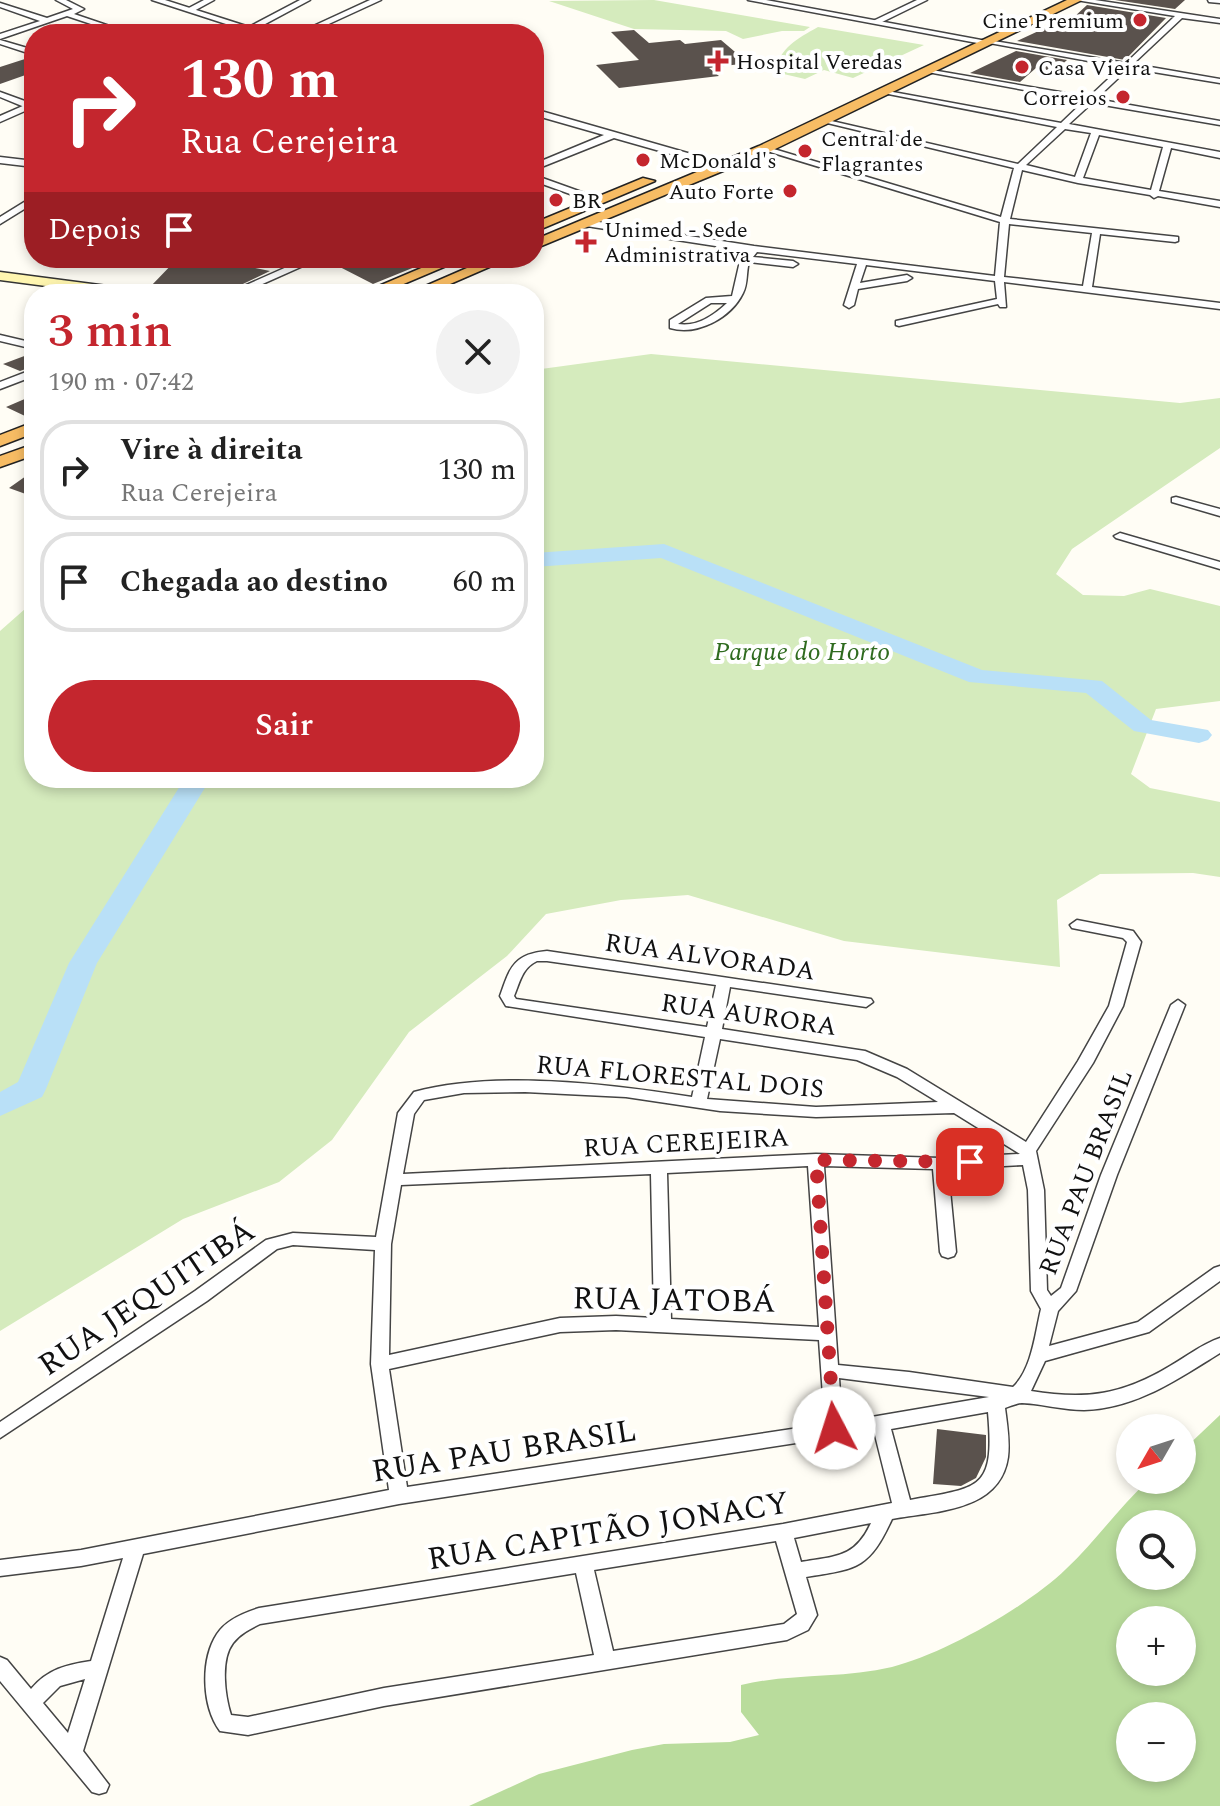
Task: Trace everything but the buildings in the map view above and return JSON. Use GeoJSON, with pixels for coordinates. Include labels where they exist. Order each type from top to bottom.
{"type":"FeatureCollection","features":[{"type":"Feature","properties":{"kind":"highway"},"geometry":{"type":"LineString","coordinates":[[544,222],[702,160],[1045,0]]}},
{"type":"Feature","properties":{"kind":"highway"},"geometry":{"type":"LineString","coordinates":[[544,241],[764,149],[1078,0]]}},
{"type":"Feature","properties":{"kind":"highway"},"geometry":{"type":"LineString","coordinates":[[392,284],[433,268]]}},
{"type":"Feature","properties":{"kind":"highway"},"geometry":{"type":"LineString","coordinates":[[439,284],[478,268]]}},
{"type":"Feature","properties":{"kind":"highway"},"geometry":{"type":"LineString","coordinates":[[0,441],[24,431]]}},
{"type":"Feature","properties":{"kind":"highway"},"geometry":{"type":"LineString","coordinates":[[0,462],[24,453]]}},
{"type":"Feature","properties":{"kind":"main road"},"geometry":{"type":"LineString","coordinates":[[0,276],[61,284]]}},
{"type":"Feature","properties":{"kind":"street"},"geometry":{"type":"LineString","coordinates":[[39,24],[80,9],[60,0]]}},
{"type":"Feature","properties":{"kind":"street"},"geometry":{"type":"LineString","coordinates":[[156,0],[234,24]]}},
{"type":"Feature","properties":{"kind":"street"},"geometry":{"type":"LineString","coordinates":[[189,10],[210,0]]}},
{"type":"Feature","properties":{"kind":"street"},"geometry":{"type":"LineString","coordinates":[[259,24],[306,0]]}},
{"type":"Feature","properties":{"kind":"street"},"geometry":{"type":"LineString","coordinates":[[323,24],[377,0]]}},
{"type":"Feature","properties":{"kind":"street"},"geometry":{"type":"LineString","coordinates":[[338,24],[387,0]]}},
{"type":"Feature","properties":{"kind":"street"},"geometry":{"type":"LineString","coordinates":[[752,0],[1220,81]]}},
{"type":"Feature","properties":{"kind":"street"},"geometry":{"type":"LineString","coordinates":[[807,9],[821,0]]}},
{"type":"Feature","properties":{"kind":"street"},"geometry":{"type":"LineString","coordinates":[[877,21],[923,0]]}},
{"type":"Feature","properties":{"kind":"street"},"geometry":{"type":"LineString","coordinates":[[1078,0],[1098,0],[1220,21]]}},
{"type":"Feature","properties":{"kind":"street"},"geometry":{"type":"LineString","coordinates":[[1212,0],[1220,1]]}},
{"type":"Feature","properties":{"kind":"street"},"geometry":{"type":"LineString","coordinates":[[0,5],[48,21]]}},
{"type":"Feature","properties":{"kind":"street"},"geometry":{"type":"LineString","coordinates":[[68,14],[98,24]]}},
{"type":"Feature","properties":{"kind":"street"},"geometry":{"type":"LineString","coordinates":[[899,323],[1002,303],[999,278],[1005,221],[1018,168],[1182,14]]}},
{"type":"Feature","properties":{"kind":"street"},"geometry":{"type":"LineString","coordinates":[[1,37],[24,29]]}},
{"type":"Feature","properties":{"kind":"street"},"geometry":{"type":"LineString","coordinates":[[1,37],[24,48]]}},
{"type":"Feature","properties":{"kind":"street"},"geometry":{"type":"LineString","coordinates":[[926,71],[1220,123]]}},
{"type":"Feature","properties":{"kind":"street"},"geometry":{"type":"LineString","coordinates":[[882,92],[1220,155]]}},
{"type":"Feature","properties":{"kind":"street"},"geometry":{"type":"LineString","coordinates":[[0,94],[24,102]]}},
{"type":"Feature","properties":{"kind":"street"},"geometry":{"type":"LineString","coordinates":[[2,117],[24,108]]}},
{"type":"Feature","properties":{"kind":"street"},"geometry":{"type":"LineString","coordinates":[[544,115],[702,160]]}},
{"type":"Feature","properties":{"kind":"street"},"geometry":{"type":"LineString","coordinates":[[823,121],[1018,168],[1154,195],[1220,204]]}},
{"type":"Feature","properties":{"kind":"street"},"geometry":{"type":"LineString","coordinates":[[1078,180],[1096,132]]}},
{"type":"Feature","properties":{"kind":"street"},"geometry":{"type":"LineString","coordinates":[[544,163],[613,135]]}},
{"type":"Feature","properties":{"kind":"street"},"geometry":{"type":"LineString","coordinates":[[1154,195],[1168,145]]}},
{"type":"Feature","properties":{"kind":"street"},"geometry":{"type":"LineString","coordinates":[[764,149],[1005,221],[1131,236],[1147,243],[1174,243]]}},
{"type":"Feature","properties":{"kind":"street"},"geometry":{"type":"LineString","coordinates":[[2,162],[24,162]]}},
{"type":"Feature","properties":{"kind":"street"},"geometry":{"type":"LineString","coordinates":[[544,182],[598,201]]}},
{"type":"Feature","properties":{"kind":"street"},"geometry":{"type":"LineString","coordinates":[[0,221],[24,205]]}},
{"type":"Feature","properties":{"kind":"street"},"geometry":{"type":"LineString","coordinates":[[586,223],[754,249],[1218,305],[1220,291]]}},
{"type":"Feature","properties":{"kind":"street"},"geometry":{"type":"LineString","coordinates":[[1087,288],[1096,233]]}},
{"type":"Feature","properties":{"kind":"street"},"geometry":{"type":"LineString","coordinates":[[735,300],[709,300],[673,322],[673,326],[696,329],[735,300],[742,286],[744,264],[754,249]]}},
{"type":"Feature","properties":{"kind":"street"},"geometry":{"type":"LineString","coordinates":[[725,257],[806,265]]}},
{"type":"Feature","properties":{"kind":"street"},"geometry":{"type":"LineString","coordinates":[[849,305],[862,262]]}},
{"type":"Feature","properties":{"kind":"street"},"geometry":{"type":"LineString","coordinates":[[255,284],[292,268]]}},
{"type":"Feature","properties":{"kind":"street"},"geometry":{"type":"LineString","coordinates":[[855,287],[907,278]]}},
{"type":"Feature","properties":{"kind":"street"},"geometry":{"type":"LineString","coordinates":[[0,338],[24,344]]}},
{"type":"Feature","properties":{"kind":"street"},"geometry":{"type":"LineString","coordinates":[[0,386],[24,376]]}},
{"type":"Feature","properties":{"kind":"street"},"geometry":{"type":"LineString","coordinates":[[1208,508],[1220,499]]}},
{"type":"Feature","properties":{"kind":"street"},"geometry":{"type":"LineString","coordinates":[[1176,500],[1220,513]]}},
{"type":"Feature","properties":{"kind":"street"},"geometry":{"type":"LineString","coordinates":[[1120,536],[1220,566]]}},
{"type":"Feature","properties":{"kind":"street"},"geometry":{"type":"LineString","coordinates":[[1050,1308],[1039,1291],[1036,1190],[1028,1155],[1116,1006],[1134,942],[1128,934],[1077,925]]}},
{"type":"Feature","properties":{"kind":"street","name":"RUA AURORA"},"geometry":{"type":"LineString","coordinates":[[547,956],[529,956],[522,962],[507,1000],[860,1055],[902,1073],[960,1107],[1028,1155]]}},
{"type":"Feature","properties":{"kind":"street","name":"RUA ALVORADA"},"geometry":{"type":"LineString","coordinates":[[547,956],[866,1002]]}},
{"type":"Feature","properties":{"kind":"street"},"geometry":{"type":"LineString","coordinates":[[699,1102],[724,982]]}},
{"type":"Feature","properties":{"kind":"street","name":"RUA PAU BRASIL"},"geometry":{"type":"LineString","coordinates":[[0,1568],[135,1548],[399,1496],[834,1428],[881,1424],[996,1404],[1016,1395],[1023,1389],[1039,1356],[1050,1308],[1068,1291],[1104,1188],[1178,1005]]}},
{"type":"Feature","properties":{"kind":"street","name":"RUA FLORESTAL DOIS"},"geometry":{"type":"LineString","coordinates":[[393,1180],[406,1113],[414,1100],[426,1092],[464,1088],[568,1088],[816,1112],[960,1107]]}},
{"type":"Feature","properties":{"kind":"street","name":"RUA CEREJEIRA"},"geometry":{"type":"LineString","coordinates":[[393,1180],[816,1160],[940,1164],[1028,1155]]}},
{"type":"Feature","properties":{"kind":"street"},"geometry":{"type":"LineString","coordinates":[[816,1160],[825,1334],[834,1428]]}},
{"type":"Feature","properties":{"kind":"street"},"geometry":{"type":"LineString","coordinates":[[940,1164],[948,1252]]}},
{"type":"Feature","properties":{"kind":"street"},"geometry":{"type":"LineString","coordinates":[[659,1168],[663,1326]]}},
{"type":"Feature","properties":{"kind":"street"},"geometry":{"type":"LineString","coordinates":[[393,1180],[383,1244],[380,1364],[399,1496]]}},
{"type":"Feature","properties":{"kind":"street","name":"RUA JEQUITIBÁ"},"geometry":{"type":"LineString","coordinates":[[0,1431],[201,1296],[272,1244],[293,1239],[383,1244]]}},
{"type":"Feature","properties":{"kind":"street"},"geometry":{"type":"LineString","coordinates":[[1039,1356],[1143,1327],[1220,1272]]}},
{"type":"Feature","properties":{"kind":"street","name":"RUA JATOBÁ"},"geometry":{"type":"LineString","coordinates":[[380,1364],[560,1325],[616,1323],[825,1334]]}},
{"type":"Feature","properties":{"kind":"street"},"geometry":{"type":"LineString","coordinates":[[829,1371],[1063,1404],[1092,1403],[1123,1397],[1220,1345]]}},
{"type":"Feature","properties":{"kind":"street","name":"RUA CAPITÃO JONACY"},"geometry":{"type":"LineString","coordinates":[[605,1661],[384,1697],[248,1726],[231,1727],[222,1721],[218,1712],[217,1656],[228,1635],[259,1616],[783,1532],[957,1500],[987,1487],[1000,1456],[996,1404]]}},
{"type":"Feature","properties":{"kind":"street"},"geometry":{"type":"LineString","coordinates":[[795,1571],[858,1559],[894,1511],[881,1424]]}},
{"type":"Feature","properties":{"kind":"street"},"geometry":{"type":"LineString","coordinates":[[583,1564],[605,1661],[787,1632],[806,1619],[806,1606],[783,1532]]}},
{"type":"Feature","properties":{"kind":"street"},"geometry":{"type":"LineString","coordinates":[[73,1751],[135,1548]]}},
{"type":"Feature","properties":{"kind":"street"},"geometry":{"type":"LineString","coordinates":[[0,1666],[99,1785]]}},
{"type":"Feature","properties":{"kind":"street"},"geometry":{"type":"LineString","coordinates":[[32,1703],[57,1676],[68,1671],[96,1669]]}},
{"type":"Feature","properties":{"kind":"green space"},"geometry":{"type":"Polygon","coordinates":[[[653,0],[810,27],[804,31],[782,31],[743,39],[726,31],[634,29],[549,1],[653,0]]]}},
{"type":"Feature","properties":{"kind":"green space"},"geometry":{"type":"Polygon","coordinates":[[[818,27],[924,45],[853,78],[824,70],[805,79],[775,72],[785,50],[818,27]]]}},
{"type":"Feature","properties":{"kind":"green space","name":"Parque do Horto"},"geometry":{"type":"Polygon","coordinates":[[[651,354],[1180,403],[1220,398],[1220,448],[1072,549],[1056,574],[1083,595],[1124,596],[1150,589],[1220,606],[1220,701],[1156,709],[1131,774],[1150,788],[1220,802],[1220,877],[1193,873],[1100,874],[1057,900],[1060,967],[844,941],[688,895],[621,900],[546,914],[507,956],[409,1032],[332,1140],[279,1182],[183,1219],[0,1331],[0,631],[24,610],[24,788],[544,788],[544,369],[651,354]]]}},
{"type":"Feature","properties":{"kind":"green space"},"geometry":{"type":"Polygon","coordinates":[[[1220,1415],[1220,1806],[469,1806],[539,1774],[632,1750],[664,1744],[730,1742],[759,1735],[741,1712],[741,1685],[873,1671],[913,1661],[936,1651],[1008,1613],[1050,1583],[1116,1514],[1116,1590],[1196,1590],[1196,1510],[1120,1510],[1135,1494],[1196,1494],[1196,1438],[1220,1415]]]}},
{"type":"Feature","properties":{"kind":"waterway"},"geometry":{"type":"LineString","coordinates":[[544,559],[664,551],[978,677],[1093,686],[1143,726],[1199,735]]}},
{"type":"Feature","properties":{"kind":"waterway"},"geometry":{"type":"LineString","coordinates":[[0,1105],[31,1089],[83,963],[192,788]]}},
{"type":"Feature","properties":{"kind":"place","name":"Cine Premium"},"geometry":{"type":"Point","coordinates":[1140,20]}},
{"type":"Feature","properties":{"kind":"place","name":"Hospital Veredas"},"geometry":{"type":"Point","coordinates":[718,61]}},
{"type":"Feature","properties":{"kind":"place","name":"Casa Vieira"},"geometry":{"type":"Point","coordinates":[1022,67]}},
{"type":"Feature","properties":{"kind":"place","name":"Correios"},"geometry":{"type":"Point","coordinates":[1123,97]}},
{"type":"Feature","properties":{"kind":"place","name":"Central de Flagrantes"},"geometry":{"type":"Point","coordinates":[805,151]}},
{"type":"Feature","properties":{"kind":"place","name":"McDonald's"},"geometry":{"type":"Point","coordinates":[643,160]}},
{"type":"Feature","properties":{"kind":"place","name":"Auto Forte"},"geometry":{"type":"Point","coordinates":[790,191]}},
{"type":"Feature","properties":{"kind":"place","name":"BR"},"geometry":{"type":"Point","coordinates":[556,200]}},
{"type":"Feature","properties":{"kind":"place","name":"Unimed - Sede Administrativa"},"geometry":{"type":"Point","coordinates":[586,242]}},
{"type":"Feature","properties":{"kind":"route"},"geometry":{"type":"LineString","coordinates":[[834,1428],[825,1334],[816,1160],[970,1162]]}}]}
